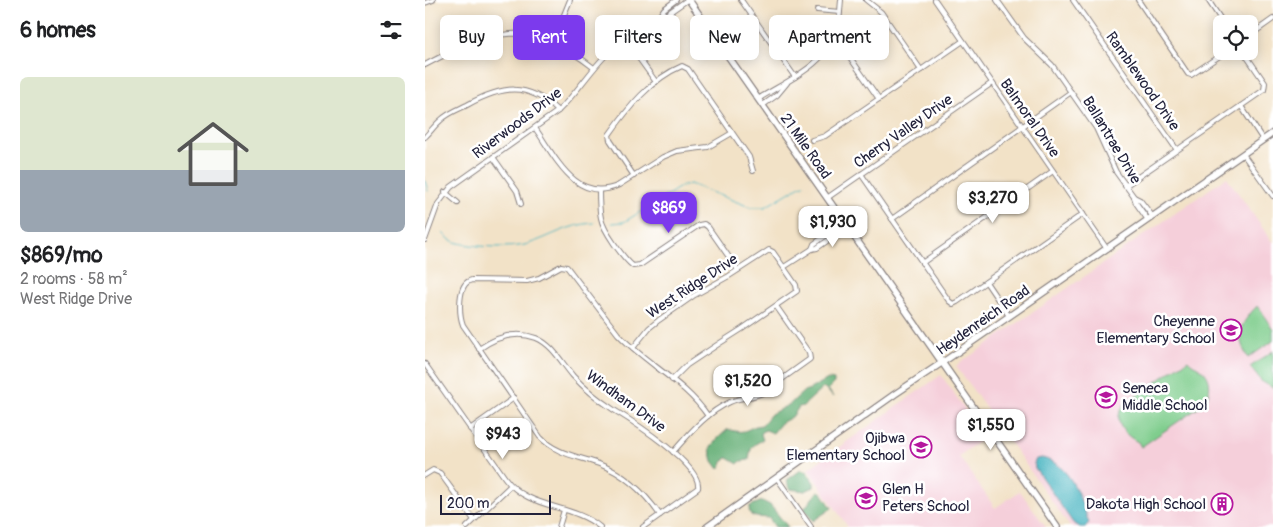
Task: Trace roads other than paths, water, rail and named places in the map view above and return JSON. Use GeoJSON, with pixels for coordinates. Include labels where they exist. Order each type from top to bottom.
{"type":"FeatureCollection","features":[{"type":"Feature","properties":{"kind":"street"},"geometry":{"type":"LineString","coordinates":[[425,3],[433,0]]}},
{"type":"Feature","properties":{"kind":"street"},"geometry":{"type":"LineString","coordinates":[[564,15],[570,0]]}},
{"type":"Feature","properties":{"kind":"street","name":"Riverwoods Drive"},"geometry":{"type":"LineString","coordinates":[[660,15],[664,9],[676,0]]}},
{"type":"Feature","properties":{"kind":"street","name":"Riverwoods Drive"},"geometry":{"type":"LineString","coordinates":[[660,15],[673,10],[688,0]]}},
{"type":"Feature","properties":{"kind":"street","name":"21 Mile Road"},"geometry":{"type":"LineString","coordinates":[[688,0],[1057,527]]}},
{"type":"Feature","properties":{"kind":"street"},"geometry":{"type":"LineString","coordinates":[[741,0],[795,77]]}},
{"type":"Feature","properties":{"kind":"street"},"geometry":{"type":"LineString","coordinates":[[840,15],[841,0]]}},
{"type":"Feature","properties":{"kind":"street"},"geometry":{"type":"LineString","coordinates":[[866,0],[881,12],[921,70]]}},
{"type":"Feature","properties":{"kind":"street","name":"Balmoral Drive"},"geometry":{"type":"LineString","coordinates":[[935,0],[1107,249]]}},
{"type":"Feature","properties":{"kind":"street","name":"Ballantrae Drive"},"geometry":{"type":"LineString","coordinates":[[997,0],[1021,34],[1049,62],[1071,92],[1098,133],[1116,172],[1134,197],[1136,203],[1150,218]]}},
{"type":"Feature","properties":{"kind":"street","name":"Ramblewood Drive"},"geometry":{"type":"LineString","coordinates":[[1073,0],[1177,150]]}},
{"type":"Feature","properties":{"kind":"street"},"geometry":{"type":"LineString","coordinates":[[1138,0],[1188,74],[1191,75],[1214,60]]}},
{"type":"Feature","properties":{"kind":"street"},"geometry":{"type":"LineString","coordinates":[[1208,0],[1218,15]]}},
{"type":"Feature","properties":{"kind":"street"},"geometry":{"type":"LineString","coordinates":[[817,10],[840,12]]}},
{"type":"Feature","properties":{"kind":"street"},"geometry":{"type":"LineString","coordinates":[[1258,30],[1273,19]]}},
{"type":"Feature","properties":{"kind":"street"},"geometry":{"type":"LineString","coordinates":[[425,65],[462,45],[490,36],[513,35]]}},
{"type":"Feature","properties":{"kind":"street"},"geometry":{"type":"LineString","coordinates":[[812,140],[825,136],[963,41]]}},
{"type":"Feature","properties":{"kind":"street"},"geometry":{"type":"LineString","coordinates":[[584,60],[594,68]]}},
{"type":"Feature","properties":{"kind":"street","name":"Riverwoods Drive"},"geometry":{"type":"LineString","coordinates":[[425,240],[438,204],[445,192],[558,110],[601,60]]}},
{"type":"Feature","properties":{"kind":"street"},"geometry":{"type":"LineString","coordinates":[[640,60],[656,82]]}},
{"type":"Feature","properties":{"kind":"street"},"geometry":{"type":"LineString","coordinates":[[763,105],[777,95],[787,83],[818,60]]}},
{"type":"Feature","properties":{"kind":"street"},"geometry":{"type":"LineString","coordinates":[[852,60],[879,99]]}},
{"type":"Feature","properties":{"kind":"street"},"geometry":{"type":"LineString","coordinates":[[1125,186],[1266,87],[1249,60]]}},
{"type":"Feature","properties":{"kind":"street"},"geometry":{"type":"LineString","coordinates":[[634,176],[609,137],[641,95],[656,82],[684,66],[688,69],[749,157],[753,170]]}},
{"type":"Feature","properties":{"kind":"street"},"geometry":{"type":"LineString","coordinates":[[759,99],[781,84],[787,83]]}},
{"type":"Feature","properties":{"kind":"street","name":"Cherry Valley Drive"},"geometry":{"type":"LineString","coordinates":[[827,198],[992,83]]}},
{"type":"Feature","properties":{"kind":"street"},"geometry":{"type":"LineString","coordinates":[[425,137],[447,116],[499,90],[515,89],[530,92],[545,99],[558,110]]}},
{"type":"Feature","properties":{"kind":"street"},"geometry":{"type":"LineString","coordinates":[[892,219],[1023,128],[1071,92]]}},
{"type":"Feature","properties":{"kind":"street"},"geometry":{"type":"LineString","coordinates":[[1241,106],[1263,140]]}},
{"type":"Feature","properties":{"kind":"street"},"geometry":{"type":"LineString","coordinates":[[535,128],[570,177],[580,185],[599,190],[615,187],[663,156],[677,151],[708,147],[732,133]]}},
{"type":"Feature","properties":{"kind":"street","name":"Heydenreich Road"},"geometry":{"type":"LineString","coordinates":[[707,527],[895,394],[1273,133]]}},
{"type":"Feature","properties":{"kind":"street"},"geometry":{"type":"LineString","coordinates":[[1243,154],[1273,196]]}},
{"type":"Feature","properties":{"kind":"street"},"geometry":{"type":"LineString","coordinates":[[493,157],[517,191],[521,204]]}},
{"type":"Feature","properties":{"kind":"street"},"geometry":{"type":"LineString","coordinates":[[922,263],[1053,171]]}},
{"type":"Feature","properties":{"kind":"street"},"geometry":{"type":"LineString","coordinates":[[861,174],[922,263],[953,304],[1083,214]]}},
{"type":"Feature","properties":{"kind":"street"},"geometry":{"type":"LineString","coordinates":[[1267,187],[1272,183]]}},
{"type":"Feature","properties":{"kind":"street"},"geometry":{"type":"LineString","coordinates":[[599,190],[602,222],[630,264],[635,267],[699,225],[704,224],[738,270]]}},
{"type":"Feature","properties":{"kind":"street"},"geometry":{"type":"LineString","coordinates":[[445,192],[458,203]]}},
{"type":"Feature","properties":{"kind":"street"},"geometry":{"type":"LineString","coordinates":[[425,221],[431,223]]}},
{"type":"Feature","properties":{"kind":"street"},"geometry":{"type":"LineString","coordinates":[[672,380],[687,365],[796,292],[796,285],[784,267],[812,249],[814,244],[846,225]]}},
{"type":"Feature","properties":{"kind":"street","name":"West Ridge Drive"},"geometry":{"type":"LineString","coordinates":[[633,348],[649,328],[659,320],[693,296],[766,252],[770,250],[774,253],[784,267]]}},
{"type":"Feature","properties":{"kind":"street"},"geometry":{"type":"LineString","coordinates":[[643,527],[660,515],[641,492],[616,472],[563,453],[551,446],[540,436],[466,330],[461,317],[460,300],[468,281],[531,280],[565,266],[588,293],[613,330],[694,398],[708,416]]}},
{"type":"Feature","properties":{"kind":"street"},"geometry":{"type":"LineString","coordinates":[[986,282],[1009,316]]}},
{"type":"Feature","properties":{"kind":"street"},"geometry":{"type":"LineString","coordinates":[[673,452],[695,427],[708,416],[732,401],[757,396],[808,362],[810,358],[809,353],[776,306]]}},
{"type":"Feature","properties":{"kind":"street","name":"Windham Drive"},"geometry":{"type":"LineString","coordinates":[[479,349],[493,340],[508,336],[523,335],[539,340],[553,350],[573,376],[596,397],[657,438],[673,452],[696,479],[699,486],[660,515]]}},
{"type":"Feature","properties":{"kind":"street"},"geometry":{"type":"LineString","coordinates":[[425,364],[510,486],[529,499],[587,518],[600,527]]}},
{"type":"Feature","properties":{"kind":"street"},"geometry":{"type":"LineString","coordinates":[[470,429],[513,398]]}},
{"type":"Feature","properties":{"kind":"street"},"geometry":{"type":"LineString","coordinates":[[425,475],[435,471],[441,475],[474,520]]}},
{"type":"Feature","properties":{"kind":"street"},"geometry":{"type":"LineString","coordinates":[[777,478],[811,527]]}},
{"type":"Feature","properties":{"kind":"street"},"geometry":{"type":"LineString","coordinates":[[467,527],[510,486]]}},
{"type":"Feature","properties":{"kind":"street"},"geometry":{"type":"LineString","coordinates":[[559,527],[564,510]]}},
{"type":"Feature","properties":{"kind":"water"},"geometry":{"type":"Polygon","coordinates":[[[1042,458],[1052,461],[1060,467],[1073,483],[1089,523],[1085,527],[1080,527],[1073,523],[1035,468],[1034,463],[1036,459],[1042,458]]]}},
{"type":"Feature","properties":{"kind":"waterway"},"geometry":{"type":"LineString","coordinates":[[425,181],[428,191]]}},
{"type":"Feature","properties":{"kind":"waterway"},"geometry":{"type":"LineString","coordinates":[[612,223],[624,222],[682,186],[690,184],[750,207],[765,207],[804,185]]}},
{"type":"Feature","properties":{"kind":"waterway"},"geometry":{"type":"LineString","coordinates":[[443,233],[451,240],[462,244],[492,247],[521,246],[568,228],[594,223]]}},
{"type":"Feature","properties":{"kind":"place","name":"Cheyenne Elementary School"},"geometry":{"type":"Point","coordinates":[1231,330]}},
{"type":"Feature","properties":{"kind":"place","name":"Seneca Middle School"},"geometry":{"type":"Point","coordinates":[1106,397]}},
{"type":"Feature","properties":{"kind":"place","name":"Ojibwa Elementary School"},"geometry":{"type":"Point","coordinates":[921,447]}},
{"type":"Feature","properties":{"kind":"place","name":"Glen H Peters School"},"geometry":{"type":"Point","coordinates":[866,498]}},
{"type":"Feature","properties":{"kind":"place","name":"Dakota High School"},"geometry":{"type":"Point","coordinates":[1222,504]}}]}
